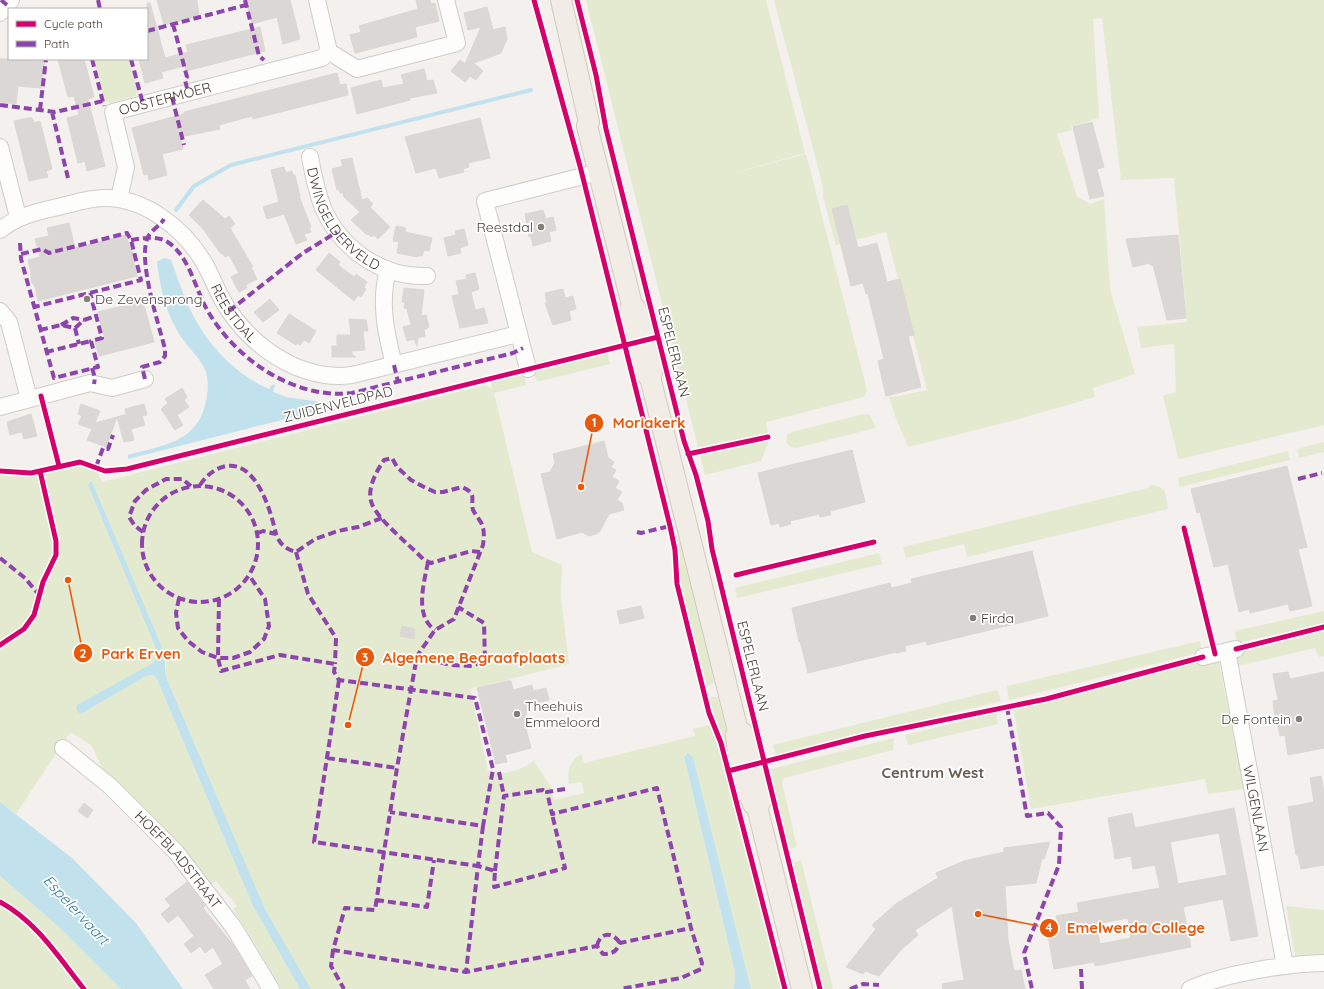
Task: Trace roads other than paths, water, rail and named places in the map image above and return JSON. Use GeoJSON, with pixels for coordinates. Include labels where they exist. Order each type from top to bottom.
{"type":"FeatureCollection","features":[{"type":"Feature","properties":{"kind":"main road","name":"ESPELERLAAN"},"geometry":{"type":"LineString","coordinates":[[547,0],[562,58],[583,123],[587,126],[632,305],[636,308],[648,336],[652,372],[650,377],[738,730],[736,735],[740,772],[753,804],[757,807],[802,989]]}},
{"type":"Feature","properties":{"kind":"main road","name":"ESPELERLAAN"},"geometry":{"type":"LineString","coordinates":[[561,0],[590,122],[587,126]]}},
{"type":"Feature","properties":{"kind":"street"},"geometry":{"type":"LineString","coordinates":[[0,13],[11,0]]}},
{"type":"Feature","properties":{"kind":"street"},"geometry":{"type":"LineString","coordinates":[[317,0],[328,52],[357,69],[457,43],[446,0]]}},
{"type":"Feature","properties":{"kind":"street","name":"OOSTERMOER"},"geometry":{"type":"LineString","coordinates":[[119,199],[126,167],[113,112],[315,60],[324,57],[328,52]]}},
{"type":"Feature","properties":{"kind":"street"},"geometry":{"type":"LineString","coordinates":[[0,147],[18,217]]}},
{"type":"Feature","properties":{"kind":"street","name":"DWINGELDERVELD"},"geometry":{"type":"LineString","coordinates":[[310,157],[320,198],[333,226],[344,240],[372,263],[388,270],[427,276]]}},
{"type":"Feature","properties":{"kind":"street"},"geometry":{"type":"LineString","coordinates":[[528,368],[518,334],[485,201],[599,172]]}},
{"type":"Feature","properties":{"kind":"street"},"geometry":{"type":"LineString","coordinates":[[0,230],[18,217],[94,198],[119,199]]}},
{"type":"Feature","properties":{"kind":"street","name":"REESTDAL"},"geometry":{"type":"LineString","coordinates":[[119,199],[135,203],[152,211],[181,233],[200,256],[224,303],[238,322],[253,338],[279,358],[311,372],[335,376],[352,375],[518,334]]}},
{"type":"Feature","properties":{"kind":"street","name":"DWINGELDERVELD"},"geometry":{"type":"LineString","coordinates":[[388,270],[385,289],[385,330],[394,365]]}},
{"type":"Feature","properties":{"kind":"street"},"geometry":{"type":"LineString","coordinates":[[0,311],[9,322],[35,398]]}},
{"type":"Feature","properties":{"kind":"street"},"geometry":{"type":"LineString","coordinates":[[0,407],[90,383],[112,388],[145,379]]}},
{"type":"Feature","properties":{"kind":"street","name":"WILGENLAAN"},"geometry":{"type":"LineString","coordinates":[[1203,657],[1231,650],[1285,966]]}},
{"type":"Feature","properties":{"kind":"street","name":"HOEFBLADSTRAAT"},"geometry":{"type":"LineString","coordinates":[[63,748],[110,786],[176,852],[234,928],[271,989]]}},
{"type":"Feature","properties":{"kind":"street"},"geometry":{"type":"LineString","coordinates":[[1190,989],[1212,985],[1285,966],[1324,963]]}},
{"type":"Feature","properties":{"kind":"water"},"geometry":{"type":"Polygon","coordinates":[[[164,258],[171,260],[193,315],[207,338],[225,359],[257,383],[269,389],[273,384],[275,386],[273,392],[286,397],[328,403],[329,408],[128,459],[128,455],[175,441],[194,428],[200,418],[207,397],[208,385],[204,367],[173,324],[164,298],[157,262],[164,258]]]}},
{"type":"Feature","properties":{"kind":"water"},"geometry":{"type":"Polygon","coordinates":[[[92,482],[164,652],[166,677],[265,909],[311,989],[300,989],[253,906],[156,677],[152,675],[146,676],[81,714],[76,709],[77,705],[153,663],[158,657],[158,653],[88,485],[92,482]]]}},
{"type":"Feature","properties":{"kind":"water"},"geometry":{"type":"Polygon","coordinates":[[[688,753],[693,757],[751,989],[734,989],[735,972],[684,756],[688,753]]]}},
{"type":"Feature","properties":{"kind":"water","name":"Espelervaart"},"geometry":{"type":"Polygon","coordinates":[[[0,802],[72,858],[136,923],[183,989],[121,989],[59,927],[0,876],[0,802]]]}},
{"type":"Feature","properties":{"kind":"waterway"},"geometry":{"type":"LineString","coordinates":[[176,210],[194,186],[231,165],[531,90]]}},
{"type":"Feature","properties":{"kind":"place","name":"Reestdal"},"geometry":{"type":"Point","coordinates":[541,227]}},
{"type":"Feature","properties":{"kind":"place","name":"De Zevensprong"},"geometry":{"type":"Point","coordinates":[87,299]}},
{"type":"Feature","properties":{"kind":"place","name":"Moriakerk"},"geometry":{"type":"Point","coordinates":[581,487]}},
{"type":"Feature","properties":{"kind":"place","name":"Park Erven"},"geometry":{"type":"Point","coordinates":[68,580]}},
{"type":"Feature","properties":{"kind":"place","name":"Firda"},"geometry":{"type":"Point","coordinates":[973,618]}},
{"type":"Feature","properties":{"kind":"place","name":"Theehuis Emmeloord"},"geometry":{"type":"Point","coordinates":[517,714]}},
{"type":"Feature","properties":{"kind":"place","name":"De Fontein"},"geometry":{"type":"Point","coordinates":[1299,719]}},
{"type":"Feature","properties":{"kind":"place","name":"Algemene Begraafplaats"},"geometry":{"type":"Point","coordinates":[348,725]}},
{"type":"Feature","properties":{"kind":"place","name":"Emelwerda College"},"geometry":{"type":"Point","coordinates":[978,914]}},
{"type":"Feature","properties":{"kind":"district","name":"Centrum West"},"geometry":{"type":"Point","coordinates":[933,773]}}]}
